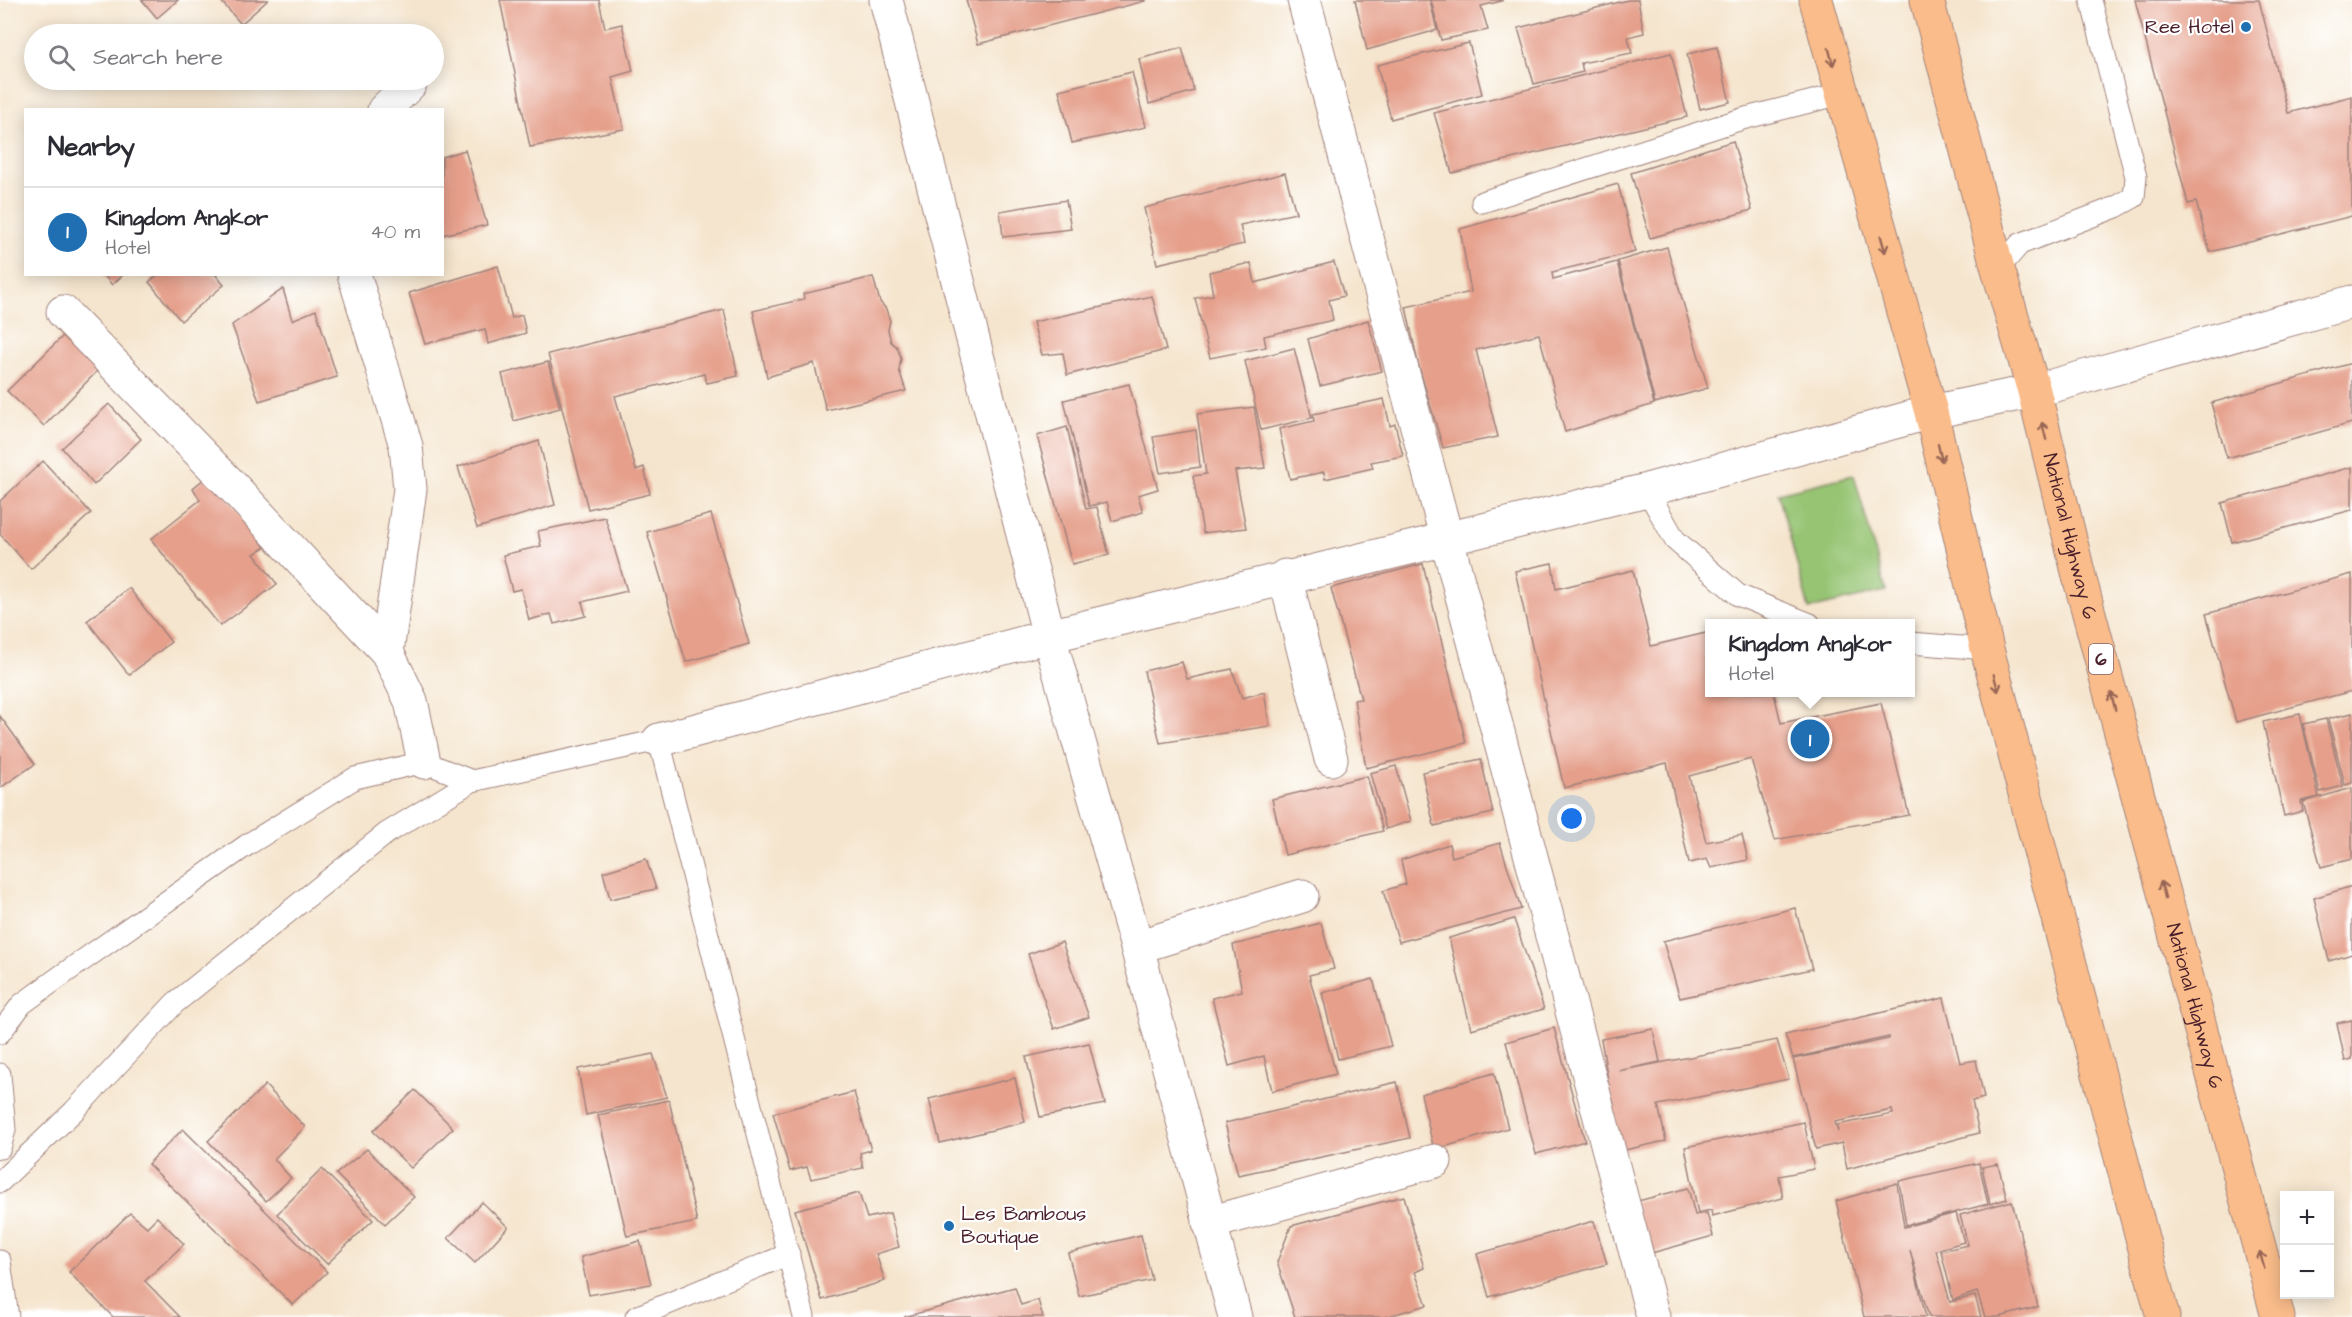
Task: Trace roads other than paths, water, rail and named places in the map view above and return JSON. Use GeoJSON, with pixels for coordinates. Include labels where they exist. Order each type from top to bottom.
{"type":"FeatureCollection","features":[{"type":"Feature","properties":{"kind":"highway"},"geometry":{"type":"LineString","coordinates":[[1816,0],[1931,412],[1987,649],[2163,1317]]}},
{"type":"Feature","properties":{"kind":"highway","name":"National Highway 6"},"geometry":{"type":"LineString","coordinates":[[1927,0],[1998,269],[2034,391],[2084,592],[2278,1317]]}},
{"type":"Feature","properties":{"kind":"street"},"geometry":{"type":"LineString","coordinates":[[886,0],[1049,636],[1137,947],[1235,1317]]}},
{"type":"Feature","properties":{"kind":"street"},"geometry":{"type":"LineString","coordinates":[[1304,0],[1653,1317]]}},
{"type":"Feature","properties":{"kind":"street"},"geometry":{"type":"LineString","coordinates":[[386,108],[404,90]]}},
{"type":"Feature","properties":{"kind":"street"},"geometry":{"type":"LineString","coordinates":[[355,276],[406,446],[410,489],[387,652]]}},
{"type":"Feature","properties":{"kind":"street"},"geometry":{"type":"LineString","coordinates":[[659,740],[1049,636],[1286,576],[1647,490],[1931,412],[2034,391],[2352,302]]}},
{"type":"Feature","properties":{"kind":"street"},"geometry":{"type":"LineString","coordinates":[[63,312],[235,489],[387,652],[411,700],[424,762]]}},
{"type":"Feature","properties":{"kind":"street"},"geometry":{"type":"LineString","coordinates":[[1286,576],[1331,759]]}},
{"type":"Feature","properties":{"kind":"street"},"geometry":{"type":"LineString","coordinates":[[1137,947],[1302,896]]}},
{"type":"Feature","properties":{"kind":"street"},"geometry":{"type":"LineString","coordinates":[[1209,1223],[1435,1161]]}},
{"type":"Feature","properties":{"kind":"lane"},"geometry":{"type":"LineString","coordinates":[[1998,269],[2020,244],[2116,207],[2134,197],[2136,177],[2091,0]]}},
{"type":"Feature","properties":{"kind":"lane"},"geometry":{"type":"LineString","coordinates":[[1482,202],[1742,119],[1841,94]]}},
{"type":"Feature","properties":{"kind":"lane"},"geometry":{"type":"LineString","coordinates":[[1647,490],[1675,540],[1738,596],[1797,619]]}},
{"type":"Feature","properties":{"kind":"lane"},"geometry":{"type":"LineString","coordinates":[[1915,643],[1987,649]]}},
{"type":"Feature","properties":{"kind":"lane"},"geometry":{"type":"LineString","coordinates":[[0,1182],[74,1111],[175,1003],[387,833],[472,781],[659,740],[804,1317]]}},
{"type":"Feature","properties":{"kind":"lane"},"geometry":{"type":"LineString","coordinates":[[0,1033],[22,1004],[247,845],[355,778],[424,762],[472,781]]}},
{"type":"Feature","properties":{"kind":"lane"},"geometry":{"type":"LineString","coordinates":[[0,1074],[5,1130],[0,1148]]}},
{"type":"Feature","properties":{"kind":"lane"},"geometry":{"type":"LineString","coordinates":[[636,1317],[789,1254]]}},
{"type":"Feature","properties":{"kind":"lane"},"geometry":{"type":"LineString","coordinates":[[0,1261],[8,1317]]}},
{"type":"Feature","properties":{"kind":"place","name":"Ree Hotel"},"geometry":{"type":"Point","coordinates":[2246,27]}},
{"type":"Feature","properties":{"kind":"place","name":"Kingdom Angkor"},"geometry":{"type":"Point","coordinates":[1810,739]}},
{"type":"Feature","properties":{"kind":"place","name":"Les Bambous Boutique"},"geometry":{"type":"Point","coordinates":[949,1226]}}]}
